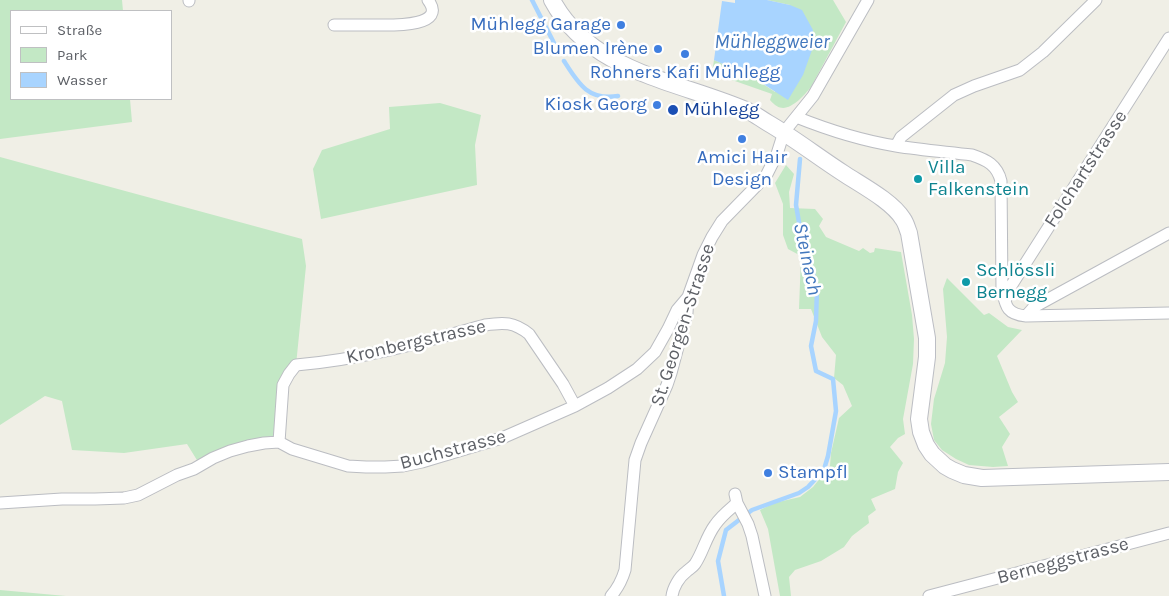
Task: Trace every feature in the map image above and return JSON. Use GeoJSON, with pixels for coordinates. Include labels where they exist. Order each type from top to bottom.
{"type":"FeatureCollection","features":[{"type":"Feature","properties":{"kind":"street"},"geometry":{"type":"LineString","coordinates":[[334,26],[418,22],[430,17],[432,13],[433,8],[428,0]]}},
{"type":"Feature","properties":{"kind":"street"},"geometry":{"type":"LineString","coordinates":[[552,0],[564,18],[587,43],[611,59],[641,73],[749,112],[784,132],[895,209],[903,219],[913,248],[927,338],[927,357],[919,426],[926,445],[938,460],[952,470],[964,475],[982,478],[1169,472]]}},
{"type":"Feature","properties":{"kind":"street"},"geometry":{"type":"LineString","coordinates":[[784,132],[813,96],[868,0]]}},
{"type":"Feature","properties":{"kind":"street"},"geometry":{"type":"LineString","coordinates":[[896,146],[901,137],[954,96],[974,86],[1020,70],[1043,52],[1096,0]]}},
{"type":"Feature","properties":{"kind":"street","name":"Folchartstrasse"},"geometry":{"type":"LineString","coordinates":[[1005,301],[1011,286],[1169,38]]}},
{"type":"Feature","properties":{"kind":"street"},"geometry":{"type":"LineString","coordinates":[[796,117],[869,140],[896,146],[972,154],[993,165],[999,173],[1001,181],[1002,290],[1007,307],[1012,313],[1026,316],[1169,314]]}},
{"type":"Feature","properties":{"kind":"street","name":"St. Georgen-Strasse"},"geometry":{"type":"LineString","coordinates":[[611,596],[618,588],[625,570],[635,460],[671,373],[687,312],[688,297],[703,255],[722,221],[766,176],[777,154],[784,132]]}},
{"type":"Feature","properties":{"kind":"street"},"geometry":{"type":"LineString","coordinates":[[1026,316],[1034,307],[1169,233]]}},
{"type":"Feature","properties":{"kind":"street","name":"Buchstrasse"},"geometry":{"type":"LineString","coordinates":[[279,442],[292,450],[348,466],[366,467],[403,466],[422,462],[502,438],[574,406],[608,388],[637,369],[648,360],[662,342],[677,310],[688,297]]}},
{"type":"Feature","properties":{"kind":"street","name":"Kronbergstrasse"},"geometry":{"type":"LineString","coordinates":[[279,442],[283,385],[296,365],[352,358],[496,323],[514,325],[522,328],[529,334],[563,384],[574,406]]}},
{"type":"Feature","properties":{"kind":"street"},"geometry":{"type":"LineString","coordinates":[[0,504],[62,499],[124,498],[138,495],[230,451],[248,446],[279,442]]}},
{"type":"Feature","properties":{"kind":"street"},"geometry":{"type":"LineString","coordinates":[[672,596],[684,573],[693,567],[698,559],[714,525],[738,502],[752,536],[765,596]]}},
{"type":"Feature","properties":{"kind":"street","name":"Berneggstrasse"},"geometry":{"type":"LineString","coordinates":[[929,596],[1169,533]]}},
{"type":"Feature","properties":{"kind":"green space"},"geometry":{"type":"Polygon","coordinates":[[[0,0],[122,0],[123,10],[10,10],[10,100],[130,100],[132,122],[0,139],[0,0]]]}},
{"type":"Feature","properties":{"kind":"green space"},"geometry":{"type":"Polygon","coordinates":[[[767,0],[833,0],[846,22],[811,87],[799,100],[784,108],[777,106],[770,100],[772,94],[712,73],[714,60],[754,78],[775,92],[790,5],[767,0]]]}},
{"type":"Feature","properties":{"kind":"green space"},"geometry":{"type":"Polygon","coordinates":[[[440,103],[481,115],[475,145],[477,185],[321,219],[313,169],[322,150],[390,129],[389,107],[440,103]]]}},
{"type":"Feature","properties":{"kind":"green space"},"geometry":{"type":"Polygon","coordinates":[[[0,157],[302,239],[306,266],[296,365],[289,374],[279,442],[200,465],[187,444],[124,453],[72,450],[62,401],[45,396],[0,425],[0,157]]]}},
{"type":"Feature","properties":{"kind":"green space"},"geometry":{"type":"Polygon","coordinates":[[[786,165],[794,174],[789,192],[790,208],[815,209],[823,219],[819,226],[826,237],[859,251],[863,248],[870,253],[874,252],[875,248],[901,252],[912,315],[914,339],[913,364],[903,419],[905,434],[898,438],[890,447],[903,463],[898,472],[895,489],[871,499],[876,510],[868,516],[869,523],[852,536],[844,547],[821,561],[795,570],[789,577],[791,596],[780,596],[768,529],[760,510],[774,503],[800,497],[813,487],[830,466],[839,418],[852,406],[843,385],[834,378],[836,355],[822,337],[811,309],[799,309],[801,256],[788,249],[783,235],[783,204],[775,183],[786,165]]]}},
{"type":"Feature","properties":{"kind":"green space"},"geometry":{"type":"Polygon","coordinates":[[[947,278],[984,315],[989,313],[1008,327],[1022,330],[997,356],[1018,402],[999,417],[1010,434],[1002,447],[1008,466],[969,465],[942,450],[934,440],[931,424],[934,399],[945,363],[947,337],[943,289],[947,278]]]}},
{"type":"Feature","properties":{"kind":"green space"},"geometry":{"type":"Polygon","coordinates":[[[0,590],[66,596],[0,596],[0,590]]]}},
{"type":"Feature","properties":{"kind":"water","name":"Mühleggweier"},"geometry":{"type":"Polygon","coordinates":[[[735,0],[767,0],[790,5],[802,10],[813,30],[812,50],[803,75],[788,100],[754,78],[714,60],[722,1],[735,3],[735,0]]]}},
{"type":"Feature","properties":{"kind":"waterway","name":"Steinach"},"geometry":{"type":"LineString","coordinates":[[532,0],[554,43]]}},
{"type":"Feature","properties":{"kind":"waterway","name":"Steinach"},"geometry":{"type":"LineString","coordinates":[[564,61],[579,83],[591,93],[599,96],[618,96]]}},
{"type":"Feature","properties":{"kind":"waterway","name":"Steinach"},"geometry":{"type":"LineString","coordinates":[[800,159],[796,205],[804,251],[811,266],[817,288],[816,321],[811,346],[816,371],[833,379],[836,411],[825,466]]}},
{"type":"Feature","properties":{"kind":"waterway","name":"Steinach"},"geometry":{"type":"LineString","coordinates":[[724,596],[718,561],[726,530],[752,510],[799,493],[808,487],[822,472]]}},
{"type":"Feature","properties":{"kind":"place","name":"Mühlegg Garage"},"geometry":{"type":"Point","coordinates":[621,25]}},
{"type":"Feature","properties":{"kind":"place","name":"Blumen Irène"},"geometry":{"type":"Point","coordinates":[658,49]}},
{"type":"Feature","properties":{"kind":"place","name":"Rohners Kafi Mühlegg"},"geometry":{"type":"Point","coordinates":[685,54]}},
{"type":"Feature","properties":{"kind":"place","name":"Kiosk Georg"},"geometry":{"type":"Point","coordinates":[657,105]}},
{"type":"Feature","properties":{"kind":"place","name":"Mühlegg"},"geometry":{"type":"Point","coordinates":[673,110]}},
{"type":"Feature","properties":{"kind":"place","name":"Amici Hair Design"},"geometry":{"type":"Point","coordinates":[742,139]}},
{"type":"Feature","properties":{"kind":"place","name":"Villa Falkenstein"},"geometry":{"type":"Point","coordinates":[918,179]}},
{"type":"Feature","properties":{"kind":"place","name":"Schlössli Bernegg"},"geometry":{"type":"Point","coordinates":[966,282]}},
{"type":"Feature","properties":{"kind":"place","name":"Stampfl"},"geometry":{"type":"Point","coordinates":[768,473]}}]}
